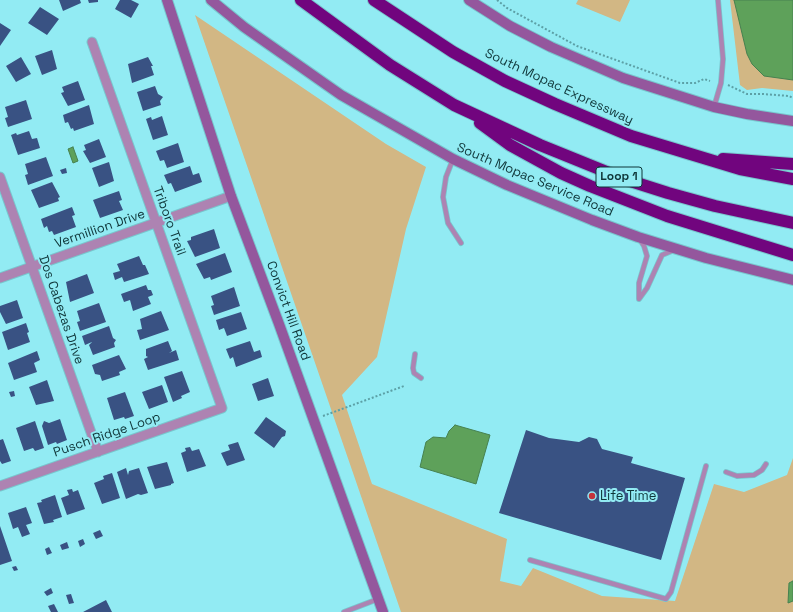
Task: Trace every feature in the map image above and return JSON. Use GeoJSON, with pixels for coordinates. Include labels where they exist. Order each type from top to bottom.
{"type":"FeatureCollection","features":[{"type":"Feature","properties":{"kind":"highway","name":"Loop 1"},"geometry":{"type":"LineString","coordinates":[[301,0],[390,65],[454,106],[540,145],[624,179],[714,206],[793,223]]}},
{"type":"Feature","properties":{"kind":"highway","name":"South Mopac Expressway"},"geometry":{"type":"LineString","coordinates":[[374,0],[453,52],[505,81],[632,136],[740,169],[793,179]]}},
{"type":"Feature","properties":{"kind":"highway"},"geometry":{"type":"LineString","coordinates":[[454,106],[510,145],[568,176],[667,216],[793,255]]}},
{"type":"Feature","properties":{"kind":"highway"},"geometry":{"type":"LineString","coordinates":[[706,158],[793,164]]}},
{"type":"Feature","properties":{"kind":"street","name":"Convict Hill Road"},"geometry":{"type":"LineString","coordinates":[[164,0],[231,196],[280,324],[383,612]]}},
{"type":"Feature","properties":{"kind":"street","name":"Convict Hill Road"},"geometry":{"type":"LineString","coordinates":[[167,0],[171,18]]}},
{"type":"Feature","properties":{"kind":"street","name":"South Mopac Service Road"},"geometry":{"type":"LineString","coordinates":[[211,0],[244,26],[341,95],[453,159],[514,188],[638,237],[677,250],[793,280]]}},
{"type":"Feature","properties":{"kind":"street"},"geometry":{"type":"LineString","coordinates":[[469,0],[510,26],[592,66],[657,90],[714,107],[793,121]]}},
{"type":"Feature","properties":{"kind":"street","name":"Triboro Trail"},"geometry":{"type":"LineString","coordinates":[[92,42],[222,408]]}},
{"type":"Feature","properties":{"kind":"street","name":"Dos Cabezas Drive"},"geometry":{"type":"LineString","coordinates":[[0,177],[98,452]]}},
{"type":"Feature","properties":{"kind":"street","name":"Vermillion Drive"},"geometry":{"type":"LineString","coordinates":[[0,278],[231,196]]}},
{"type":"Feature","properties":{"kind":"street","name":"Pusch Ridge Loop"},"geometry":{"type":"LineString","coordinates":[[0,486],[222,408]]}},
{"type":"Feature","properties":{"kind":"lane"},"geometry":{"type":"LineString","coordinates":[[714,107],[722,72],[718,0]]}},
{"type":"Feature","properties":{"kind":"lane"},"geometry":{"type":"LineString","coordinates":[[453,159],[446,177],[443,196],[448,223],[461,243]]}},
{"type":"Feature","properties":{"kind":"lane"},"geometry":{"type":"LineString","coordinates":[[638,237],[644,246],[646,256],[639,283],[639,299],[647,288],[662,255],[677,250]]}},
{"type":"Feature","properties":{"kind":"lane"},"geometry":{"type":"LineString","coordinates":[[415,354],[413,368],[414,372],[421,378]]}},
{"type":"Feature","properties":{"kind":"lane"},"geometry":{"type":"LineString","coordinates":[[726,472],[737,476],[754,475],[762,470],[766,464]]}},
{"type":"Feature","properties":{"kind":"lane"},"geometry":{"type":"LineString","coordinates":[[530,560],[666,599],[671,592],[706,466]]}},
{"type":"Feature","properties":{"kind":"lane"},"geometry":{"type":"LineString","coordinates":[[344,612],[378,599]]}},
{"type":"Feature","properties":{"kind":"path"},"geometry":{"type":"LineString","coordinates":[[497,0],[507,8],[577,46],[680,83],[695,83],[704,79],[710,81]]}},
{"type":"Feature","properties":{"kind":"path"},"geometry":{"type":"LineString","coordinates":[[728,85],[747,94],[790,96],[793,98]]}},
{"type":"Feature","properties":{"kind":"path"},"geometry":{"type":"LineString","coordinates":[[322,416],[404,386]]}},
{"type":"Feature","properties":{"kind":"shaded area"},"geometry":{"type":"Polygon","coordinates":[[[578,0],[630,0],[620,22],[576,4],[578,0]]]}},
{"type":"Feature","properties":{"kind":"shaded area"},"geometry":{"type":"Polygon","coordinates":[[[730,0],[793,0],[793,91],[762,88],[747,90],[740,85],[730,0]]]}},
{"type":"Feature","properties":{"kind":"shaded area"},"geometry":{"type":"Polygon","coordinates":[[[734,0],[793,0],[793,80],[764,76],[752,64],[747,54],[734,0]]]}},
{"type":"Feature","properties":{"kind":"shaded area"},"geometry":{"type":"Polygon","coordinates":[[[195,15],[386,144],[426,167],[406,229],[377,357],[342,395],[372,484],[507,539],[500,581],[521,586],[533,568],[602,596],[675,601],[714,484],[744,492],[787,475],[793,458],[793,612],[401,612],[195,15]]]}},
{"type":"Feature","properties":{"kind":"shaded area"},"geometry":{"type":"Polygon","coordinates":[[[73,147],[78,161],[73,163],[68,149],[73,147]]]}},
{"type":"Feature","properties":{"kind":"shaded area"},"geometry":{"type":"Polygon","coordinates":[[[455,425],[490,435],[476,484],[420,467],[426,442],[433,437],[446,438],[449,431],[455,425]]]}},
{"type":"Feature","properties":{"kind":"shaded area"},"geometry":{"type":"Polygon","coordinates":[[[793,581],[793,601],[788,603],[789,583],[793,581]]]}},
{"type":"Feature","properties":{"kind":"building"},"geometry":{"type":"Polygon","coordinates":[[[59,0],[80,0],[81,3],[63,11],[59,0]]]}},
{"type":"Feature","properties":{"kind":"building"},"geometry":{"type":"Polygon","coordinates":[[[88,0],[98,0],[98,2],[89,3],[88,0]]]}},
{"type":"Feature","properties":{"kind":"building"},"geometry":{"type":"Polygon","coordinates":[[[120,0],[131,0],[139,4],[131,18],[115,9],[120,0]]]}},
{"type":"Feature","properties":{"kind":"building"},"geometry":{"type":"Polygon","coordinates":[[[40,7],[59,19],[47,35],[28,23],[40,7]]]}},
{"type":"Feature","properties":{"kind":"building"},"geometry":{"type":"Polygon","coordinates":[[[0,23],[11,30],[0,46],[0,23]]]}},
{"type":"Feature","properties":{"kind":"building"},"geometry":{"type":"Polygon","coordinates":[[[52,50],[57,69],[42,75],[35,56],[52,50]]]}},
{"type":"Feature","properties":{"kind":"building"},"geometry":{"type":"Polygon","coordinates":[[[21,57],[31,74],[16,82],[6,66],[21,57]]]}},
{"type":"Feature","properties":{"kind":"building"},"geometry":{"type":"Polygon","coordinates":[[[148,57],[153,66],[151,66],[154,75],[132,83],[128,64],[148,57]]]}},
{"type":"Feature","properties":{"kind":"building"},"geometry":{"type":"Polygon","coordinates":[[[78,81],[85,100],[68,106],[61,93],[64,92],[62,87],[78,81]]]}},
{"type":"Feature","properties":{"kind":"building"},"geometry":{"type":"Polygon","coordinates":[[[155,86],[158,94],[163,97],[160,101],[161,105],[143,111],[137,92],[155,86]]]}},
{"type":"Feature","properties":{"kind":"building"},"geometry":{"type":"Polygon","coordinates":[[[26,100],[32,119],[8,127],[5,118],[8,117],[5,107],[26,100]]]}},
{"type":"Feature","properties":{"kind":"building"},"geometry":{"type":"Polygon","coordinates":[[[89,105],[94,124],[74,131],[73,128],[71,129],[68,122],[65,123],[63,115],[89,105]]]}},
{"type":"Feature","properties":{"kind":"building"},"geometry":{"type":"Polygon","coordinates":[[[162,116],[168,135],[153,140],[146,119],[151,117],[152,120],[162,116]]]}},
{"type":"Feature","properties":{"kind":"building"},"geometry":{"type":"Polygon","coordinates":[[[29,131],[32,139],[37,138],[40,148],[18,155],[11,135],[16,133],[17,135],[29,131]]]}},
{"type":"Feature","properties":{"kind":"building"},"geometry":{"type":"Polygon","coordinates":[[[99,139],[106,157],[90,163],[83,151],[86,150],[84,145],[99,139]]]}},
{"type":"Feature","properties":{"kind":"building"},"geometry":{"type":"Polygon","coordinates":[[[178,143],[184,162],[167,168],[164,160],[160,161],[156,151],[178,143]]]}},
{"type":"Feature","properties":{"kind":"building"},"geometry":{"type":"Polygon","coordinates":[[[46,157],[53,176],[28,185],[25,175],[28,174],[25,164],[46,157]]]}},
{"type":"Feature","properties":{"kind":"building"},"geometry":{"type":"Polygon","coordinates":[[[109,162],[114,181],[99,187],[92,168],[109,162]]]}},
{"type":"Feature","properties":{"kind":"building"},"geometry":{"type":"Polygon","coordinates":[[[190,166],[193,175],[199,173],[202,182],[175,192],[171,183],[168,184],[164,175],[190,166]]]}},
{"type":"Feature","properties":{"kind":"building"},"geometry":{"type":"Polygon","coordinates":[[[66,168],[67,173],[62,174],[60,170],[66,168]]]}},
{"type":"Feature","properties":{"kind":"building"},"geometry":{"type":"Polygon","coordinates":[[[52,182],[60,197],[58,198],[59,201],[39,208],[31,190],[52,182]]]}},
{"type":"Feature","properties":{"kind":"building"},"geometry":{"type":"Polygon","coordinates":[[[119,191],[122,200],[119,201],[123,210],[100,218],[93,200],[119,191]]]}},
{"type":"Feature","properties":{"kind":"building"},"geometry":{"type":"Polygon","coordinates":[[[72,207],[75,215],[72,216],[76,227],[54,235],[52,231],[49,232],[47,226],[44,228],[41,219],[72,207]]]}},
{"type":"Feature","properties":{"kind":"building"},"geometry":{"type":"Polygon","coordinates":[[[214,229],[220,248],[195,257],[187,241],[191,240],[191,237],[214,229]]]}},
{"type":"Feature","properties":{"kind":"building"},"geometry":{"type":"Polygon","coordinates":[[[225,253],[232,272],[211,280],[210,277],[204,279],[196,264],[225,253]]]}},
{"type":"Feature","properties":{"kind":"building"},"geometry":{"type":"Polygon","coordinates":[[[139,256],[149,274],[124,282],[122,277],[115,280],[113,273],[120,271],[117,264],[139,256]]]}},
{"type":"Feature","properties":{"kind":"building"},"geometry":{"type":"Polygon","coordinates":[[[87,274],[94,293],[70,302],[66,282],[87,274]]]}},
{"type":"Feature","properties":{"kind":"building"},"geometry":{"type":"Polygon","coordinates":[[[146,285],[148,290],[151,290],[153,295],[148,297],[151,304],[133,311],[130,300],[124,302],[121,294],[146,285]]]}},
{"type":"Feature","properties":{"kind":"building"},"geometry":{"type":"Polygon","coordinates":[[[234,287],[240,306],[214,315],[211,306],[214,305],[211,296],[234,287]]]}},
{"type":"Feature","properties":{"kind":"building"},"geometry":{"type":"Polygon","coordinates":[[[17,300],[23,318],[6,324],[0,312],[0,306],[17,300]]]}},
{"type":"Feature","properties":{"kind":"building"},"geometry":{"type":"Polygon","coordinates":[[[99,303],[106,322],[80,331],[77,322],[80,321],[77,311],[99,303]]]}},
{"type":"Feature","properties":{"kind":"building"},"geometry":{"type":"Polygon","coordinates":[[[161,311],[169,330],[140,340],[137,330],[142,329],[140,319],[161,311]]]}},
{"type":"Feature","properties":{"kind":"building"},"geometry":{"type":"Polygon","coordinates":[[[241,312],[247,329],[227,336],[224,328],[219,330],[216,320],[241,312]]]}},
{"type":"Feature","properties":{"kind":"building"},"geometry":{"type":"Polygon","coordinates":[[[26,323],[30,342],[8,350],[2,332],[26,323]]]}},
{"type":"Feature","properties":{"kind":"building"},"geometry":{"type":"Polygon","coordinates":[[[109,326],[113,338],[116,340],[114,343],[115,347],[93,355],[89,345],[92,342],[85,345],[82,336],[109,326]]]}},
{"type":"Feature","properties":{"kind":"building"},"geometry":{"type":"Polygon","coordinates":[[[168,341],[172,351],[169,353],[176,350],[179,360],[148,370],[144,359],[148,357],[146,356],[146,349],[168,341]]]}},
{"type":"Feature","properties":{"kind":"building"},"geometry":{"type":"Polygon","coordinates":[[[250,341],[254,352],[260,350],[262,357],[236,367],[233,357],[230,359],[226,349],[250,341]]]}},
{"type":"Feature","properties":{"kind":"building"},"geometry":{"type":"Polygon","coordinates":[[[37,351],[40,360],[34,363],[37,372],[14,380],[8,363],[37,351]]]}},
{"type":"Feature","properties":{"kind":"building"},"geometry":{"type":"Polygon","coordinates":[[[119,355],[126,369],[119,372],[120,375],[102,381],[100,375],[95,374],[92,365],[119,355]]]}},
{"type":"Feature","properties":{"kind":"building"},"geometry":{"type":"Polygon","coordinates":[[[182,371],[190,392],[173,402],[164,377],[182,371]]]}},
{"type":"Feature","properties":{"kind":"building"},"geometry":{"type":"Polygon","coordinates":[[[268,378],[274,396],[258,401],[252,384],[268,378]]]}},
{"type":"Feature","properties":{"kind":"building"},"geometry":{"type":"Polygon","coordinates":[[[47,380],[54,401],[36,405],[29,387],[47,380]]]}},
{"type":"Feature","properties":{"kind":"building"},"geometry":{"type":"Polygon","coordinates":[[[162,385],[168,402],[149,409],[142,392],[162,385]]]}},
{"type":"Feature","properties":{"kind":"building"},"geometry":{"type":"Polygon","coordinates":[[[14,391],[15,396],[11,397],[9,392],[14,391]]]}},
{"type":"Feature","properties":{"kind":"building"},"geometry":{"type":"Polygon","coordinates":[[[125,392],[134,416],[114,420],[107,398],[125,392]]]}},
{"type":"Feature","properties":{"kind":"building"},"geometry":{"type":"Polygon","coordinates":[[[266,417],[286,431],[285,436],[282,437],[274,448],[254,433],[266,417]]]}},
{"type":"Feature","properties":{"kind":"building"},"geometry":{"type":"Polygon","coordinates":[[[60,419],[67,440],[57,444],[56,442],[48,445],[42,426],[44,421],[49,423],[60,419]]]}},
{"type":"Feature","properties":{"kind":"building"},"geometry":{"type":"Polygon","coordinates":[[[35,421],[44,448],[35,451],[33,448],[24,451],[16,428],[35,421]]]}},
{"type":"Feature","properties":{"kind":"building","name":"Life Time"},"geometry":{"type":"Polygon","coordinates":[[[526,430],[549,438],[579,442],[589,437],[597,439],[602,449],[633,457],[631,463],[685,478],[661,560],[499,513],[526,430]]]}},
{"type":"Feature","properties":{"kind":"building"},"geometry":{"type":"Polygon","coordinates":[[[3,439],[11,461],[2,464],[0,461],[0,440],[3,439]]]}},
{"type":"Feature","properties":{"kind":"building"},"geometry":{"type":"Polygon","coordinates":[[[238,442],[245,460],[227,466],[221,453],[230,450],[228,445],[238,442]]]}},
{"type":"Feature","properties":{"kind":"building"},"geometry":{"type":"Polygon","coordinates":[[[190,447],[192,451],[199,449],[206,466],[187,472],[181,453],[186,451],[185,448],[190,447]]]}},
{"type":"Feature","properties":{"kind":"building"},"geometry":{"type":"Polygon","coordinates":[[[167,462],[174,483],[155,489],[147,467],[167,462]]]}},
{"type":"Feature","properties":{"kind":"building"},"geometry":{"type":"Polygon","coordinates":[[[126,468],[128,475],[129,471],[139,468],[148,493],[141,495],[138,494],[126,499],[117,472],[126,468]]]}},
{"type":"Feature","properties":{"kind":"building"},"geometry":{"type":"Polygon","coordinates":[[[112,473],[120,498],[102,504],[94,483],[104,479],[103,476],[112,473]]]}},
{"type":"Feature","properties":{"kind":"building"},"geometry":{"type":"Polygon","coordinates":[[[72,489],[73,492],[78,490],[85,509],[67,515],[61,498],[69,495],[67,490],[72,489]]]}},
{"type":"Feature","properties":{"kind":"building"},"geometry":{"type":"Polygon","coordinates":[[[55,495],[62,517],[53,520],[54,522],[44,524],[37,503],[55,495]]]}},
{"type":"Feature","properties":{"kind":"building"},"geometry":{"type":"Polygon","coordinates":[[[26,507],[32,523],[26,525],[30,534],[22,537],[18,527],[13,529],[8,513],[26,507]]]}},
{"type":"Feature","properties":{"kind":"building"},"geometry":{"type":"Polygon","coordinates":[[[0,526],[12,561],[0,565],[0,526]]]}},
{"type":"Feature","properties":{"kind":"building"},"geometry":{"type":"Polygon","coordinates":[[[100,530],[103,536],[96,539],[93,533],[100,530]]]}},
{"type":"Feature","properties":{"kind":"building"},"geometry":{"type":"Polygon","coordinates":[[[83,539],[85,544],[80,547],[78,541],[83,539]]]}},
{"type":"Feature","properties":{"kind":"building"},"geometry":{"type":"Polygon","coordinates":[[[67,542],[69,548],[62,550],[60,545],[67,542]]]}},
{"type":"Feature","properties":{"kind":"building"},"geometry":{"type":"Polygon","coordinates":[[[49,547],[52,553],[47,555],[45,549],[49,547]]]}},
{"type":"Feature","properties":{"kind":"building"},"geometry":{"type":"Polygon","coordinates":[[[16,566],[18,570],[14,571],[12,567],[16,566]]]}},
{"type":"Feature","properties":{"kind":"building"},"geometry":{"type":"Polygon","coordinates":[[[51,588],[53,593],[47,596],[44,592],[51,588]]]}},
{"type":"Feature","properties":{"kind":"building"},"geometry":{"type":"Polygon","coordinates":[[[71,594],[74,603],[69,604],[66,595],[71,594]]]}},
{"type":"Feature","properties":{"kind":"building"},"geometry":{"type":"Polygon","coordinates":[[[106,600],[112,612],[83,612],[106,600]]]}},
{"type":"Feature","properties":{"kind":"building"},"geometry":{"type":"Polygon","coordinates":[[[54,604],[58,612],[51,612],[48,606],[54,604]]]}},
{"type":"Feature","properties":{"kind":"place","name":"Life Time"},"geometry":{"type":"Point","coordinates":[592,496]}}]}
